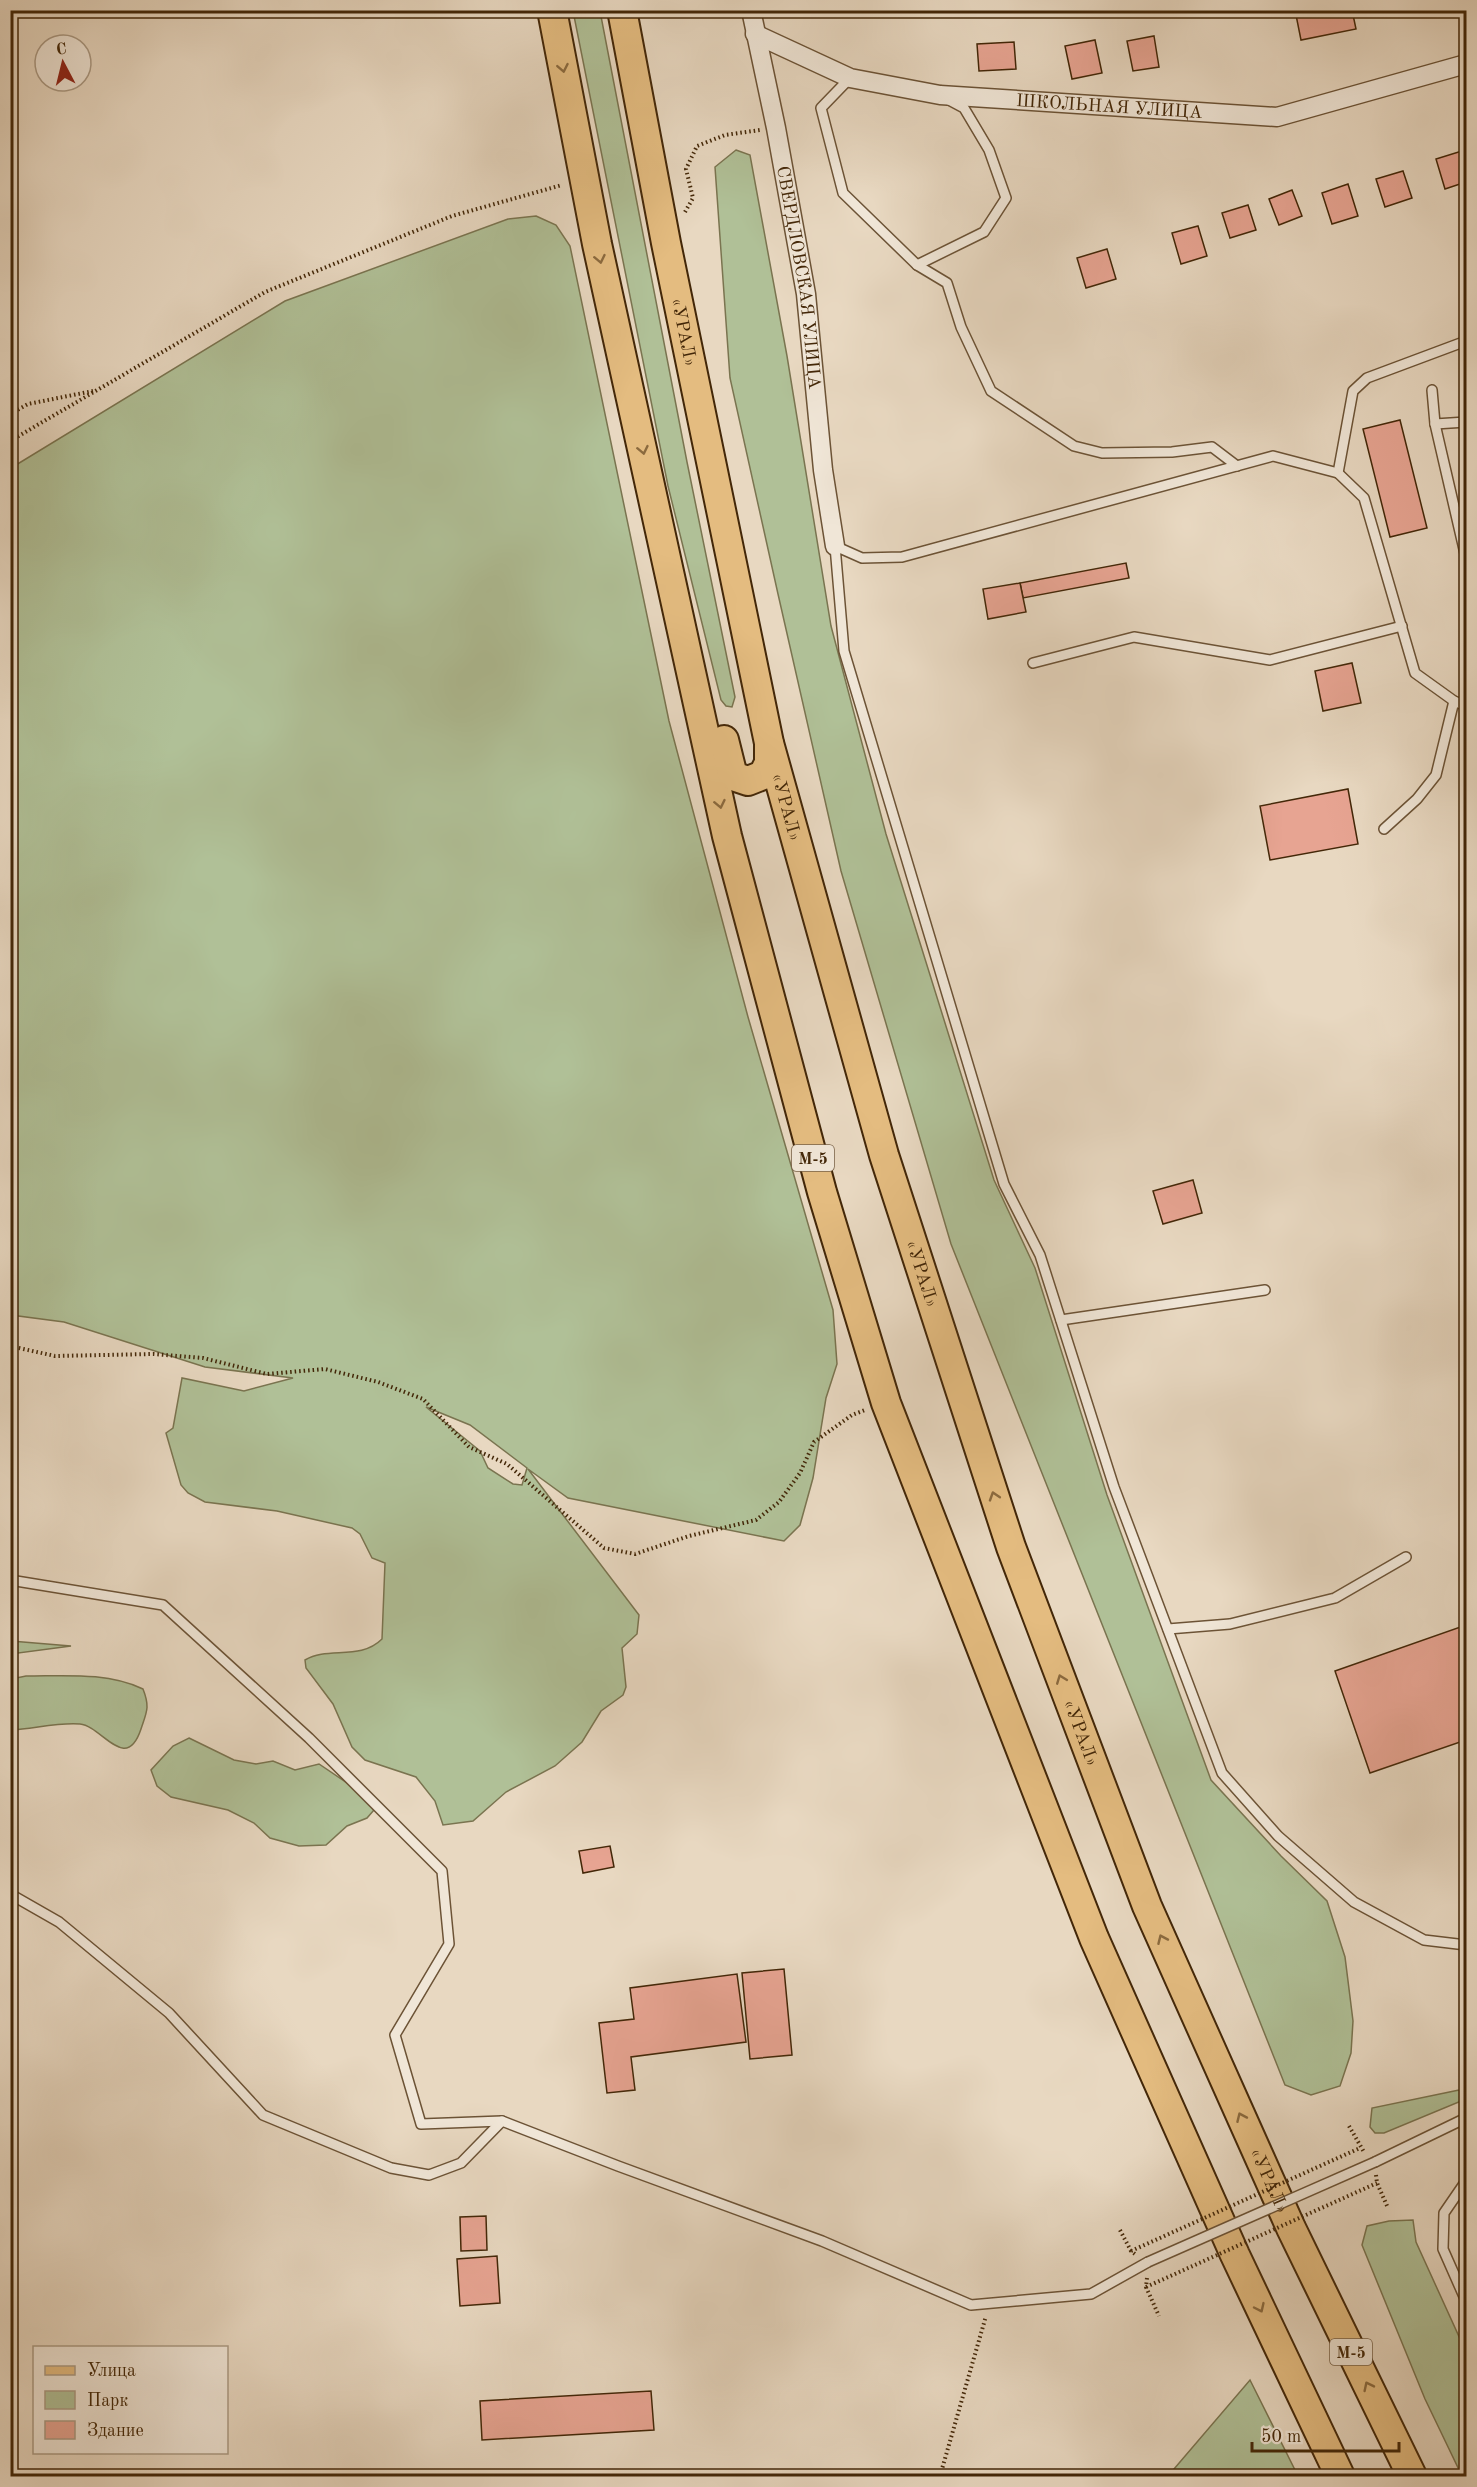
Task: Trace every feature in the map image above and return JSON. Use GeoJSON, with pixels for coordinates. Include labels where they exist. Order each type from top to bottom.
{"type":"FeatureCollection","features":[{"type":"Feature","properties":{"kind":"main road","name":"М-5"},"geometry":{"type":"LineString","coordinates":[[552,10],[585,179],[739,882],[822,1192],[886,1403],[1094,1938],[1235,2256],[1337,2473]]}},
{"type":"Feature","properties":{"kind":"main road","name":"«УРАЛ»"},"geometry":{"type":"LineString","coordinates":[[622,10],[666,243],[769,743],[884,1155],[1011,1547],[1147,1906],[1291,2228],[1412,2476]]}},
{"type":"Feature","properties":{"kind":"main road"},"geometry":{"type":"LineString","coordinates":[[690,666],[714,700],[733,776],[748,781],[763,775],[769,763],[769,743]]}},
{"type":"Feature","properties":{"kind":"street","name":"СВЕРДЛОВСКАЯ УЛИЦА"},"geometry":{"type":"LineString","coordinates":[[751,10],[776,128],[806,294],[823,470],[835,546]]}},
{"type":"Feature","properties":{"kind":"street","name":"ШКОЛЬНАЯ УЛИЦА"},"geometry":{"type":"LineString","coordinates":[[755,34],[850,78],[940,95],[1276,117],[1467,64]]}},
{"type":"Feature","properties":{"kind":"lane"},"geometry":{"type":"LineString","coordinates":[[850,78],[821,108],[843,193],[917,264],[947,283],[962,327],[991,391],[1074,446],[1102,453],[1172,452],[1212,447],[1237,466]]}},
{"type":"Feature","properties":{"kind":"lane"},"geometry":{"type":"LineString","coordinates":[[917,264],[984,232],[1006,198],[988,150],[964,108],[940,95]]}},
{"type":"Feature","properties":{"kind":"lane"},"geometry":{"type":"LineString","coordinates":[[1338,473],[1353,391],[1367,378],[1467,340]]}},
{"type":"Feature","properties":{"kind":"lane"},"geometry":{"type":"LineString","coordinates":[[1432,390],[1435,424],[1467,558]]}},
{"type":"Feature","properties":{"kind":"lane"},"geometry":{"type":"LineString","coordinates":[[1435,424],[1467,422]]}},
{"type":"Feature","properties":{"kind":"lane"},"geometry":{"type":"LineString","coordinates":[[1467,706],[1454,701],[1415,673],[1365,498],[1338,473],[1273,456],[902,557],[862,558],[835,546],[844,651],[1005,1184],[1040,1254],[1114,1487],[1222,1773],[1278,1836],[1354,1902],[1424,1940],[1467,1945]]}},
{"type":"Feature","properties":{"kind":"lane"},"geometry":{"type":"LineString","coordinates":[[1033,663],[1134,637],[1270,660],[1402,626]]}},
{"type":"Feature","properties":{"kind":"lane"},"geometry":{"type":"LineString","coordinates":[[1384,829],[1417,799],[1436,775],[1454,701]]}},
{"type":"Feature","properties":{"kind":"lane"},"geometry":{"type":"LineString","coordinates":[[1061,1320],[1265,1290]]}},
{"type":"Feature","properties":{"kind":"lane"},"geometry":{"type":"LineString","coordinates":[[1168,1629],[1230,1624],[1335,1598],[1406,1557]]}},
{"type":"Feature","properties":{"kind":"lane"},"geometry":{"type":"LineString","coordinates":[[10,1580],[163,1605],[309,1738],[442,1871],[449,1944],[395,2035],[421,2124],[502,2121],[822,2241],[971,2305],[1090,2294],[1148,2262],[1375,2162],[1467,2118]]}},
{"type":"Feature","properties":{"kind":"lane"},"geometry":{"type":"LineString","coordinates":[[10,1894],[59,1922],[169,2013],[263,2115],[391,2169],[429,2175],[461,2163],[502,2121]]}},
{"type":"Feature","properties":{"kind":"lane"},"geometry":{"type":"LineString","coordinates":[[1467,2181],[1444,2213],[1443,2250],[1467,2301]]}},
{"type":"Feature","properties":{"kind":"path"},"geometry":{"type":"LineString","coordinates":[[666,243],[693,198],[686,169],[697,146],[724,135],[776,128]]}},
{"type":"Feature","properties":{"kind":"path"},"geometry":{"type":"LineString","coordinates":[[10,441],[265,292],[452,216],[585,179]]}},
{"type":"Feature","properties":{"kind":"path"},"geometry":{"type":"LineString","coordinates":[[10,414],[28,404],[98,390]]}},
{"type":"Feature","properties":{"kind":"path"},"geometry":{"type":"LineString","coordinates":[[10,1346],[55,1356],[153,1354],[203,1358],[267,1374],[325,1369],[378,1382],[423,1399],[469,1448],[507,1464],[604,1548],[635,1554],[689,1536],[756,1520],[779,1502],[800,1473],[814,1443],[852,1415],[886,1403]]}},
{"type":"Feature","properties":{"kind":"path"},"geometry":{"type":"LineString","coordinates":[[1120,2230],[1131,2251],[1360,2148],[1349,2126]]}},
{"type":"Feature","properties":{"kind":"path"},"geometry":{"type":"LineString","coordinates":[[1160,2316],[1146,2287],[1377,2183],[1388,2208]]}},
{"type":"Feature","properties":{"kind":"path"},"geometry":{"type":"LineString","coordinates":[[940,2476],[990,2304]]}},
{"type":"Feature","properties":{"kind":"green space"},"geometry":{"type":"Polygon","coordinates":[[[573,11],[600,11],[735,697],[732,707],[726,706],[721,700],[668,486],[573,11]]]}},
{"type":"Feature","properties":{"kind":"green space"},"geometry":{"type":"Polygon","coordinates":[[[736,150],[750,155],[787,356],[831,626],[886,834],[994,1180],[1035,1268],[1107,1495],[1211,1780],[1281,1856],[1327,1901],[1345,1957],[1353,2021],[1351,2053],[1340,2086],[1311,2095],[1285,2085],[951,1244],[841,871],[730,378],[715,167],[736,150]]]}},
{"type":"Feature","properties":{"kind":"green space"},"geometry":{"type":"Polygon","coordinates":[[[536,216],[556,225],[570,246],[669,721],[748,1017],[833,1310],[837,1364],[826,1398],[813,1478],[800,1525],[784,1541],[568,1498],[528,1469],[639,1615],[637,1634],[622,1648],[626,1687],[623,1695],[601,1711],[582,1742],[555,1766],[506,1792],[473,1821],[443,1825],[435,1801],[416,1777],[365,1760],[352,1747],[333,1704],[306,1668],[305,1660],[314,1656],[364,1650],[382,1639],[385,1563],[372,1558],[360,1534],[352,1528],[277,1511],[205,1502],[188,1493],[181,1485],[166,1433],[173,1428],[182,1378],[244,1391],[293,1378],[205,1367],[64,1322],[11,1315],[11,468],[285,301],[508,219],[536,216]],[[426,1407],[480,1451],[488,1468],[513,1484],[522,1485],[527,1468],[470,1425],[426,1407]]]}},
{"type":"Feature","properties":{"kind":"green space"},"geometry":{"type":"Polygon","coordinates":[[[11,1641],[71,1646],[11,1654],[11,1641]]]}},
{"type":"Feature","properties":{"kind":"green space"},"geometry":{"type":"Polygon","coordinates":[[[26,1676],[101,1677],[143,1689],[147,1709],[135,1742],[128,1747],[121,1748],[80,1724],[11,1730],[11,1679],[26,1676]]]}},
{"type":"Feature","properties":{"kind":"green space"},"geometry":{"type":"Polygon","coordinates":[[[189,1738],[234,1760],[256,1764],[273,1761],[295,1770],[319,1764],[365,1795],[374,1810],[367,1818],[347,1826],[326,1845],[299,1846],[270,1838],[254,1823],[228,1810],[171,1797],[157,1786],[151,1770],[173,1746],[189,1738]]]}},
{"type":"Feature","properties":{"kind":"green space"},"geometry":{"type":"Polygon","coordinates":[[[1466,2087],[1466,2099],[1384,2133],[1375,2133],[1370,2127],[1372,2108],[1466,2087]]]}},
{"type":"Feature","properties":{"kind":"green space"},"geometry":{"type":"Polygon","coordinates":[[[1413,2220],[1416,2242],[1466,2352],[1466,2476],[1462,2476],[1425,2399],[1362,2245],[1367,2226],[1389,2221],[1413,2220]]]}},
{"type":"Feature","properties":{"kind":"green space"},"geometry":{"type":"Polygon","coordinates":[[[1250,2380],[1298,2476],[1168,2476],[1250,2380]]]}},
{"type":"Feature","properties":{"kind":"building"},"geometry":{"type":"Polygon","coordinates":[[[1295,10],[1352,10],[1356,29],[1301,40],[1295,10]]]}},
{"type":"Feature","properties":{"kind":"building"},"geometry":{"type":"Polygon","coordinates":[[[1154,36],[1159,67],[1133,71],[1127,41],[1154,36]]]}},
{"type":"Feature","properties":{"kind":"building"},"geometry":{"type":"Polygon","coordinates":[[[1095,40],[1102,73],[1072,79],[1065,46],[1095,40]]]}},
{"type":"Feature","properties":{"kind":"building"},"geometry":{"type":"Polygon","coordinates":[[[1014,42],[1016,69],[979,71],[977,44],[1014,42]]]}},
{"type":"Feature","properties":{"kind":"building"},"geometry":{"type":"Polygon","coordinates":[[[1465,150],[1466,182],[1445,189],[1436,159],[1465,150]]]}},
{"type":"Feature","properties":{"kind":"building"},"geometry":{"type":"Polygon","coordinates":[[[1403,171],[1412,198],[1385,207],[1376,179],[1403,171]]]}},
{"type":"Feature","properties":{"kind":"building"},"geometry":{"type":"Polygon","coordinates":[[[1348,184],[1358,216],[1332,224],[1322,193],[1348,184]]]}},
{"type":"Feature","properties":{"kind":"building"},"geometry":{"type":"Polygon","coordinates":[[[1292,190],[1302,216],[1279,225],[1269,199],[1292,190]]]}},
{"type":"Feature","properties":{"kind":"building"},"geometry":{"type":"Polygon","coordinates":[[[1248,205],[1256,230],[1230,238],[1222,213],[1248,205]]]}},
{"type":"Feature","properties":{"kind":"building"},"geometry":{"type":"Polygon","coordinates":[[[1198,226],[1207,256],[1181,264],[1172,233],[1198,226]]]}},
{"type":"Feature","properties":{"kind":"building"},"geometry":{"type":"Polygon","coordinates":[[[1107,249],[1116,279],[1086,288],[1077,258],[1107,249]]]}},
{"type":"Feature","properties":{"kind":"building"},"geometry":{"type":"Polygon","coordinates":[[[1400,420],[1427,528],[1390,537],[1363,429],[1400,420]]]}},
{"type":"Feature","properties":{"kind":"building"},"geometry":{"type":"Polygon","coordinates":[[[1126,563],[1129,578],[1023,598],[1020,583],[1126,563]]]}},
{"type":"Feature","properties":{"kind":"building"},"geometry":{"type":"Polygon","coordinates":[[[1020,583],[1026,612],[988,619],[983,589],[1020,583]]]}},
{"type":"Feature","properties":{"kind":"building"},"geometry":{"type":"Polygon","coordinates":[[[1352,663],[1361,703],[1323,711],[1315,671],[1352,663]]]}},
{"type":"Feature","properties":{"kind":"building"},"geometry":{"type":"Polygon","coordinates":[[[1348,789],[1358,844],[1270,860],[1260,806],[1348,789]]]}},
{"type":"Feature","properties":{"kind":"building"},"geometry":{"type":"Polygon","coordinates":[[[1193,1180],[1202,1213],[1163,1224],[1153,1191],[1193,1180]]]}},
{"type":"Feature","properties":{"kind":"building"},"geometry":{"type":"Polygon","coordinates":[[[1466,1625],[1466,1740],[1370,1773],[1335,1671],[1466,1625]]]}},
{"type":"Feature","properties":{"kind":"building"},"geometry":{"type":"Polygon","coordinates":[[[610,1846],[614,1867],[583,1873],[579,1851],[610,1846]]]}},
{"type":"Feature","properties":{"kind":"building"},"geometry":{"type":"Polygon","coordinates":[[[784,1969],[792,2055],[750,2059],[742,1973],[784,1969]]]}},
{"type":"Feature","properties":{"kind":"building"},"geometry":{"type":"Polygon","coordinates":[[[737,1974],[746,2042],[631,2057],[635,2090],[607,2093],[599,2023],[634,2019],[630,1988],[737,1974]]]}},
{"type":"Feature","properties":{"kind":"building"},"geometry":{"type":"Polygon","coordinates":[[[486,2216],[487,2250],[461,2251],[460,2217],[486,2216]]]}},
{"type":"Feature","properties":{"kind":"building"},"geometry":{"type":"Polygon","coordinates":[[[497,2256],[500,2303],[460,2306],[457,2259],[497,2256]]]}},
{"type":"Feature","properties":{"kind":"building"},"geometry":{"type":"Polygon","coordinates":[[[651,2391],[654,2430],[482,2440],[480,2401],[651,2391]]]}}]}
